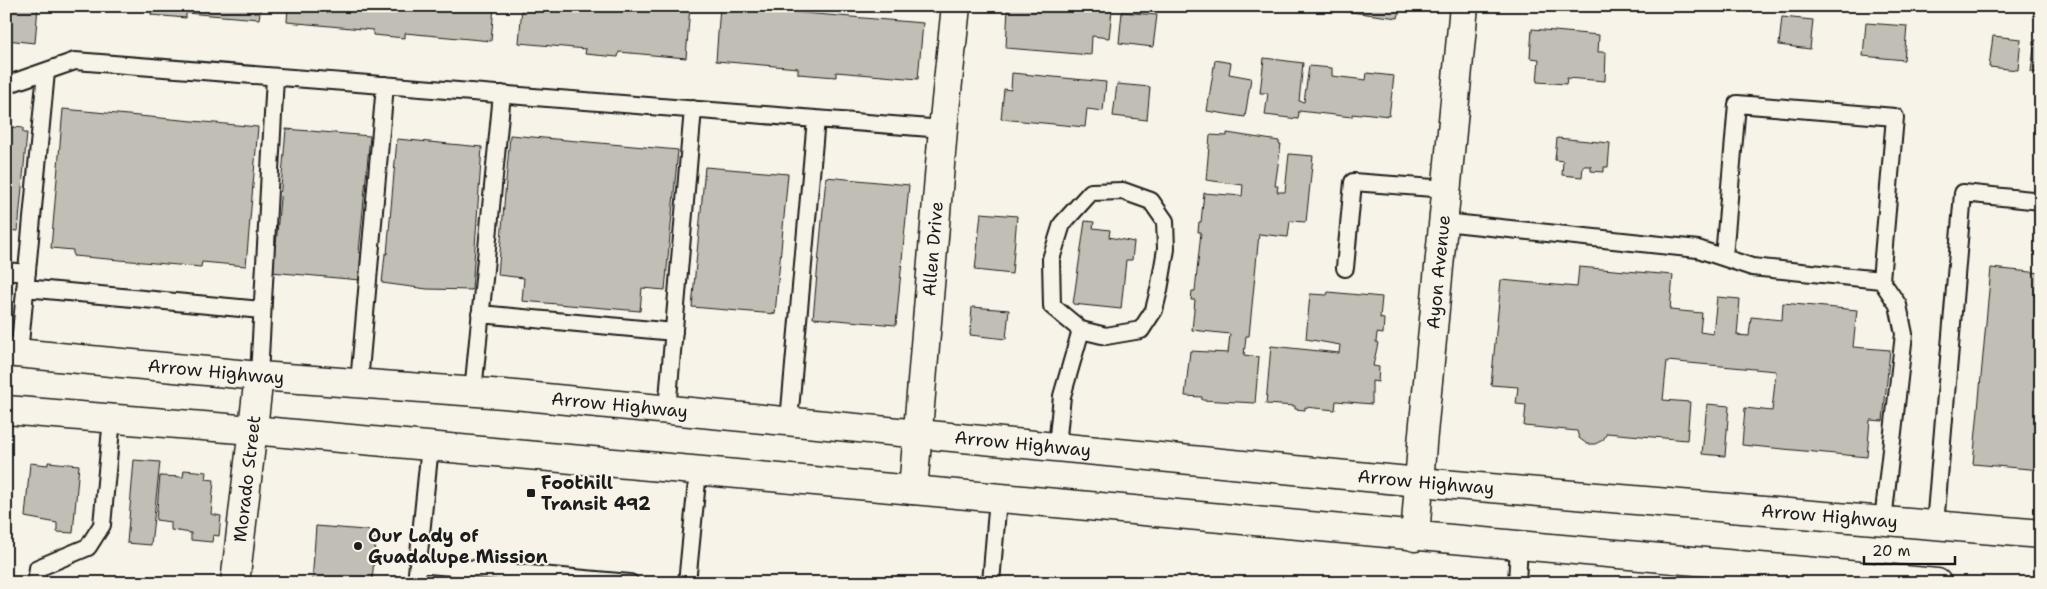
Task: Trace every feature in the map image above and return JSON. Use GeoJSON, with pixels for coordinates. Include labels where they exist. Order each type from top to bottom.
{"type":"FeatureCollection","features":[{"type":"Feature","properties":{"kind":"main road","name":"Allen Drive"},"geometry":{"type":"LineString","coordinates":[[913,490],[943,129],[956,6]]}},
{"type":"Feature","properties":{"kind":"main road","name":"Ayon Avenue"},"geometry":{"type":"LineString","coordinates":[[1415,537],[1464,6]]}},
{"type":"Feature","properties":{"kind":"main road","name":"Arrow Highway"},"geometry":{"type":"LineString","coordinates":[[13,353],[258,376],[473,392],[790,421],[1419,482],[2041,534]]}},
{"type":"Feature","properties":{"kind":"main road","name":"Morado Street"},"geometry":{"type":"LineString","coordinates":[[235,583],[258,376]]}},
{"type":"Feature","properties":{"kind":"main road"},"geometry":{"type":"LineString","coordinates":[[6,410],[252,430],[1415,537],[1930,582]]}},
{"type":"Feature","properties":{"kind":"lane"},"geometry":{"type":"LineString","coordinates":[[6,85],[75,61],[943,129]]}},
{"type":"Feature","properties":{"kind":"lane"},"geometry":{"type":"LineString","coordinates":[[13,353],[26,281],[46,72]]}},
{"type":"Feature","properties":{"kind":"lane"},"geometry":{"type":"LineString","coordinates":[[258,376],[275,77]]}},
{"type":"Feature","properties":{"kind":"lane"},"geometry":{"type":"LineString","coordinates":[[359,383],[385,85]]}},
{"type":"Feature","properties":{"kind":"lane"},"geometry":{"type":"LineString","coordinates":[[473,392],[502,94]]}},
{"type":"Feature","properties":{"kind":"lane"},"geometry":{"type":"LineString","coordinates":[[1724,257],[1737,104],[1895,117],[1881,280],[1898,305],[1904,334],[1882,521]]}},
{"type":"Feature","properties":{"kind":"lane"},"geometry":{"type":"LineString","coordinates":[[667,410],[693,109]]}},
{"type":"Feature","properties":{"kind":"lane"},"geometry":{"type":"LineString","coordinates":[[790,421],[816,119]]}},
{"type":"Feature","properties":{"kind":"lane"},"geometry":{"type":"LineString","coordinates":[[1346,268],[1352,182],[1447,189]]}},
{"type":"Feature","properties":{"kind":"lane"},"geometry":{"type":"LineString","coordinates":[[1123,191],[1151,201],[1165,221],[1166,249],[1154,310],[1142,330],[1106,336],[1081,330],[1052,306],[1051,259],[1062,224],[1091,192],[1123,191]]}},
{"type":"Feature","properties":{"kind":"lane"},"geometry":{"type":"LineString","coordinates":[[1935,525],[1964,193],[2041,201]]}},
{"type":"Feature","properties":{"kind":"lane"},"geometry":{"type":"LineString","coordinates":[[1444,222],[1698,249],[1752,268],[1881,280]]}},
{"type":"Feature","properties":{"kind":"lane"},"geometry":{"type":"LineString","coordinates":[[6,271],[26,281],[262,310]]}},
{"type":"Feature","properties":{"kind":"lane"},"geometry":{"type":"LineString","coordinates":[[480,314],[674,332]]}},
{"type":"Feature","properties":{"kind":"lane"},"geometry":{"type":"LineString","coordinates":[[1057,446],[1062,396],[1081,330]]}},
{"type":"Feature","properties":{"kind":"lane"},"geometry":{"type":"LineString","coordinates":[[36,583],[38,568],[88,547],[102,525],[112,418]]}},
{"type":"Feature","properties":{"kind":"lane"},"geometry":{"type":"LineString","coordinates":[[416,583],[430,446]]}},
{"type":"Feature","properties":{"kind":"lane"},"geometry":{"type":"LineString","coordinates":[[687,583],[698,471]]}},
{"type":"Feature","properties":{"kind":"lane"},"geometry":{"type":"LineString","coordinates":[[991,583],[998,498]]}},
{"type":"Feature","properties":{"kind":"lane"},"geometry":{"type":"LineString","coordinates":[[1516,583],[1519,545]]}},
{"type":"Feature","properties":{"kind":"lane"},"geometry":{"type":"LineString","coordinates":[[418,564],[630,583]]}},
{"type":"Feature","properties":{"kind":"building"},"geometry":{"type":"Polygon","coordinates":[[[6,6],[38,6],[35,43],[6,40],[6,6]]]}},
{"type":"Feature","properties":{"kind":"building"},"geometry":{"type":"Polygon","coordinates":[[[108,6],[261,6],[259,19],[186,13],[186,18],[151,15],[152,10],[108,6]]]}},
{"type":"Feature","properties":{"kind":"building"},"geometry":{"type":"Polygon","coordinates":[[[288,6],[494,6],[491,41],[405,33],[405,38],[373,35],[373,30],[287,22],[288,6]]]}},
{"type":"Feature","properties":{"kind":"building"},"geometry":{"type":"Polygon","coordinates":[[[522,6],[690,6],[686,58],[619,52],[618,57],[585,54],[586,49],[519,43],[522,6]]]}},
{"type":"Feature","properties":{"kind":"building"},"geometry":{"type":"Polygon","coordinates":[[[720,6],[923,23],[918,79],[836,72],[836,77],[798,74],[798,68],[716,61],[720,6]]]}},
{"type":"Feature","properties":{"kind":"building"},"geometry":{"type":"Polygon","coordinates":[[[1008,6],[1066,6],[1112,10],[1109,38],[1092,36],[1091,55],[1006,48],[1008,6]]]}},
{"type":"Feature","properties":{"kind":"building"},"geometry":{"type":"Polygon","coordinates":[[[1302,6],[1401,6],[1398,18],[1335,10],[1335,12],[1301,9],[1302,6]]]}},
{"type":"Feature","properties":{"kind":"building"},"geometry":{"type":"Polygon","coordinates":[[[1616,6],[1636,6],[1635,12],[1615,11],[1616,6]]]}},
{"type":"Feature","properties":{"kind":"building"},"geometry":{"type":"Polygon","coordinates":[[[1122,12],[1157,15],[1153,47],[1119,43],[1122,12]]]}},
{"type":"Feature","properties":{"kind":"building"},"geometry":{"type":"Polygon","coordinates":[[[1782,17],[1813,20],[1810,49],[1779,45],[1782,17]]]}},
{"type":"Feature","properties":{"kind":"building"},"geometry":{"type":"Polygon","coordinates":[[[1866,23],[1907,26],[1904,60],[1863,56],[1866,23]]]}},
{"type":"Feature","properties":{"kind":"building"},"geometry":{"type":"Polygon","coordinates":[[[1532,29],[1599,35],[1598,52],[1606,52],[1605,81],[1567,78],[1566,84],[1537,82],[1539,59],[1530,58],[1532,29]]]}},
{"type":"Feature","properties":{"kind":"building"},"geometry":{"type":"Polygon","coordinates":[[[1993,36],[2021,39],[2018,70],[1989,67],[1993,36]]]}},
{"type":"Feature","properties":{"kind":"building"},"geometry":{"type":"Polygon","coordinates":[[[2035,40],[2041,40],[2041,73],[2031,72],[2035,40]]]}},
{"type":"Feature","properties":{"kind":"building"},"geometry":{"type":"Polygon","coordinates":[[[1264,58],[1303,63],[1299,101],[1304,102],[1309,66],[1332,68],[1332,76],[1366,80],[1367,73],[1394,76],[1389,116],[1362,113],[1361,115],[1352,114],[1352,117],[1299,111],[1298,119],[1265,115],[1268,93],[1260,93],[1264,58]]]}},
{"type":"Feature","properties":{"kind":"building"},"geometry":{"type":"Polygon","coordinates":[[[1215,60],[1231,63],[1229,74],[1251,78],[1245,117],[1207,111],[1215,60]]]}},
{"type":"Feature","properties":{"kind":"building"},"geometry":{"type":"Polygon","coordinates":[[[1012,73],[1106,82],[1103,111],[1087,109],[1085,127],[1001,119],[1004,89],[1011,90],[1012,73]]]}},
{"type":"Feature","properties":{"kind":"building"},"geometry":{"type":"Polygon","coordinates":[[[1117,84],[1150,87],[1147,120],[1113,116],[1117,84]]]}},
{"type":"Feature","properties":{"kind":"building"},"geometry":{"type":"Polygon","coordinates":[[[63,109],[258,127],[246,266],[202,262],[201,267],[73,256],[73,250],[51,248],[63,109]]]}},
{"type":"Feature","properties":{"kind":"building"},"geometry":{"type":"Polygon","coordinates":[[[12,127],[23,128],[23,133],[27,133],[18,231],[6,230],[6,132],[11,133],[12,127]]]}},
{"type":"Feature","properties":{"kind":"building"},"geometry":{"type":"Polygon","coordinates":[[[286,129],[370,136],[359,252],[362,253],[360,280],[271,272],[273,244],[276,245],[286,129]]]}},
{"type":"Feature","properties":{"kind":"building"},"geometry":{"type":"Polygon","coordinates":[[[1227,133],[1279,141],[1279,144],[1281,144],[1275,186],[1278,186],[1277,192],[1285,192],[1289,154],[1313,156],[1306,222],[1290,221],[1288,237],[1259,234],[1249,336],[1246,336],[1244,355],[1259,357],[1255,403],[1202,400],[1202,397],[1185,396],[1190,351],[1228,353],[1230,334],[1192,330],[1195,300],[1191,300],[1192,291],[1195,291],[1201,232],[1198,232],[1204,193],[1242,196],[1243,185],[1206,180],[1210,135],[1227,136],[1227,133]]]}},
{"type":"Feature","properties":{"kind":"building"},"geometry":{"type":"Polygon","coordinates":[[[510,135],[678,150],[665,290],[642,288],[640,311],[522,301],[524,278],[498,275],[510,135]]]}},
{"type":"Feature","properties":{"kind":"building"},"geometry":{"type":"Polygon","coordinates":[[[1557,138],[1610,143],[1608,167],[1604,167],[1604,172],[1591,171],[1591,166],[1583,166],[1582,177],[1562,175],[1563,161],[1555,160],[1557,138]]]}},
{"type":"Feature","properties":{"kind":"building"},"geometry":{"type":"Polygon","coordinates":[[[397,139],[482,147],[472,290],[427,289],[382,283],[385,254],[387,254],[397,139]]]}},
{"type":"Feature","properties":{"kind":"building"},"geometry":{"type":"Polygon","coordinates":[[[705,167],[788,174],[775,314],[692,307],[705,167]]]}},
{"type":"Feature","properties":{"kind":"building"},"geometry":{"type":"Polygon","coordinates":[[[826,177],[909,185],[896,325],[813,318],[826,177]]]}},
{"type":"Feature","properties":{"kind":"building"},"geometry":{"type":"Polygon","coordinates":[[[981,213],[1017,216],[1012,274],[975,270],[981,213]]]}},
{"type":"Feature","properties":{"kind":"building"},"geometry":{"type":"Polygon","coordinates":[[[1085,221],[1094,222],[1093,228],[1110,230],[1109,237],[1134,242],[1132,260],[1126,260],[1121,309],[1073,304],[1085,221]]]}},
{"type":"Feature","properties":{"kind":"building"},"geometry":{"type":"Polygon","coordinates":[[[1579,267],[1673,275],[1670,310],[1702,313],[1700,332],[1713,334],[1717,297],[1740,299],[1737,335],[1749,336],[1751,317],[1782,320],[1783,303],[1857,310],[1853,347],[1890,350],[1883,421],[1870,420],[1867,457],[1742,445],[1745,408],[1772,411],[1776,371],[1667,361],[1663,400],[1690,402],[1687,440],[1607,433],[1603,440],[1595,444],[1587,444],[1579,438],[1577,431],[1524,426],[1526,405],[1516,404],[1518,387],[1491,385],[1501,280],[1577,287],[1579,267]]]}},
{"type":"Feature","properties":{"kind":"building"},"geometry":{"type":"Polygon","coordinates":[[[1991,268],[2041,273],[2041,470],[1973,464],[1991,268]]]}},
{"type":"Feature","properties":{"kind":"building"},"geometry":{"type":"Polygon","coordinates":[[[1328,292],[1382,297],[1380,318],[1384,319],[1383,334],[1377,333],[1376,342],[1378,343],[1373,366],[1379,367],[1378,382],[1372,381],[1372,404],[1336,401],[1335,410],[1305,407],[1305,410],[1295,409],[1295,406],[1266,404],[1271,346],[1339,353],[1340,345],[1306,339],[1310,294],[1327,295],[1328,292]]]}},
{"type":"Feature","properties":{"kind":"building"},"geometry":{"type":"Polygon","coordinates":[[[972,307],[1009,310],[1006,339],[970,335],[972,307]]]}},
{"type":"Feature","properties":{"kind":"building"},"geometry":{"type":"Polygon","coordinates":[[[1707,404],[1729,406],[1725,456],[1702,454],[1707,404]]]}},
{"type":"Feature","properties":{"kind":"building"},"geometry":{"type":"Polygon","coordinates":[[[134,460],[160,462],[151,545],[127,543],[134,460]]]}},
{"type":"Feature","properties":{"kind":"building"},"geometry":{"type":"Polygon","coordinates":[[[48,462],[79,465],[73,533],[57,532],[57,523],[25,517],[30,463],[48,465],[48,462]]]}},
{"type":"Feature","properties":{"kind":"building"},"geometry":{"type":"Polygon","coordinates":[[[184,470],[207,472],[206,479],[214,480],[211,514],[221,516],[219,536],[213,535],[212,542],[191,540],[191,533],[171,530],[171,522],[156,520],[160,476],[183,477],[184,470]]]}},
{"type":"Feature","properties":{"kind":"building"},"geometry":{"type":"Polygon","coordinates":[[[316,526],[376,531],[372,583],[312,583],[316,526]]]}},
{"type":"Feature","properties":{"kind":"building"},"geometry":{"type":"Polygon","coordinates":[[[67,579],[97,582],[97,583],[66,583],[67,579]]]}},
{"type":"Feature","properties":{"kind":"place","name":"Foothill Transit 492"},"geometry":{"type":"Point","coordinates":[531,493]}},
{"type":"Feature","properties":{"kind":"place","name":"Our Lady of Guadalupe Mission"},"geometry":{"type":"Point","coordinates":[358,546]}}]}
